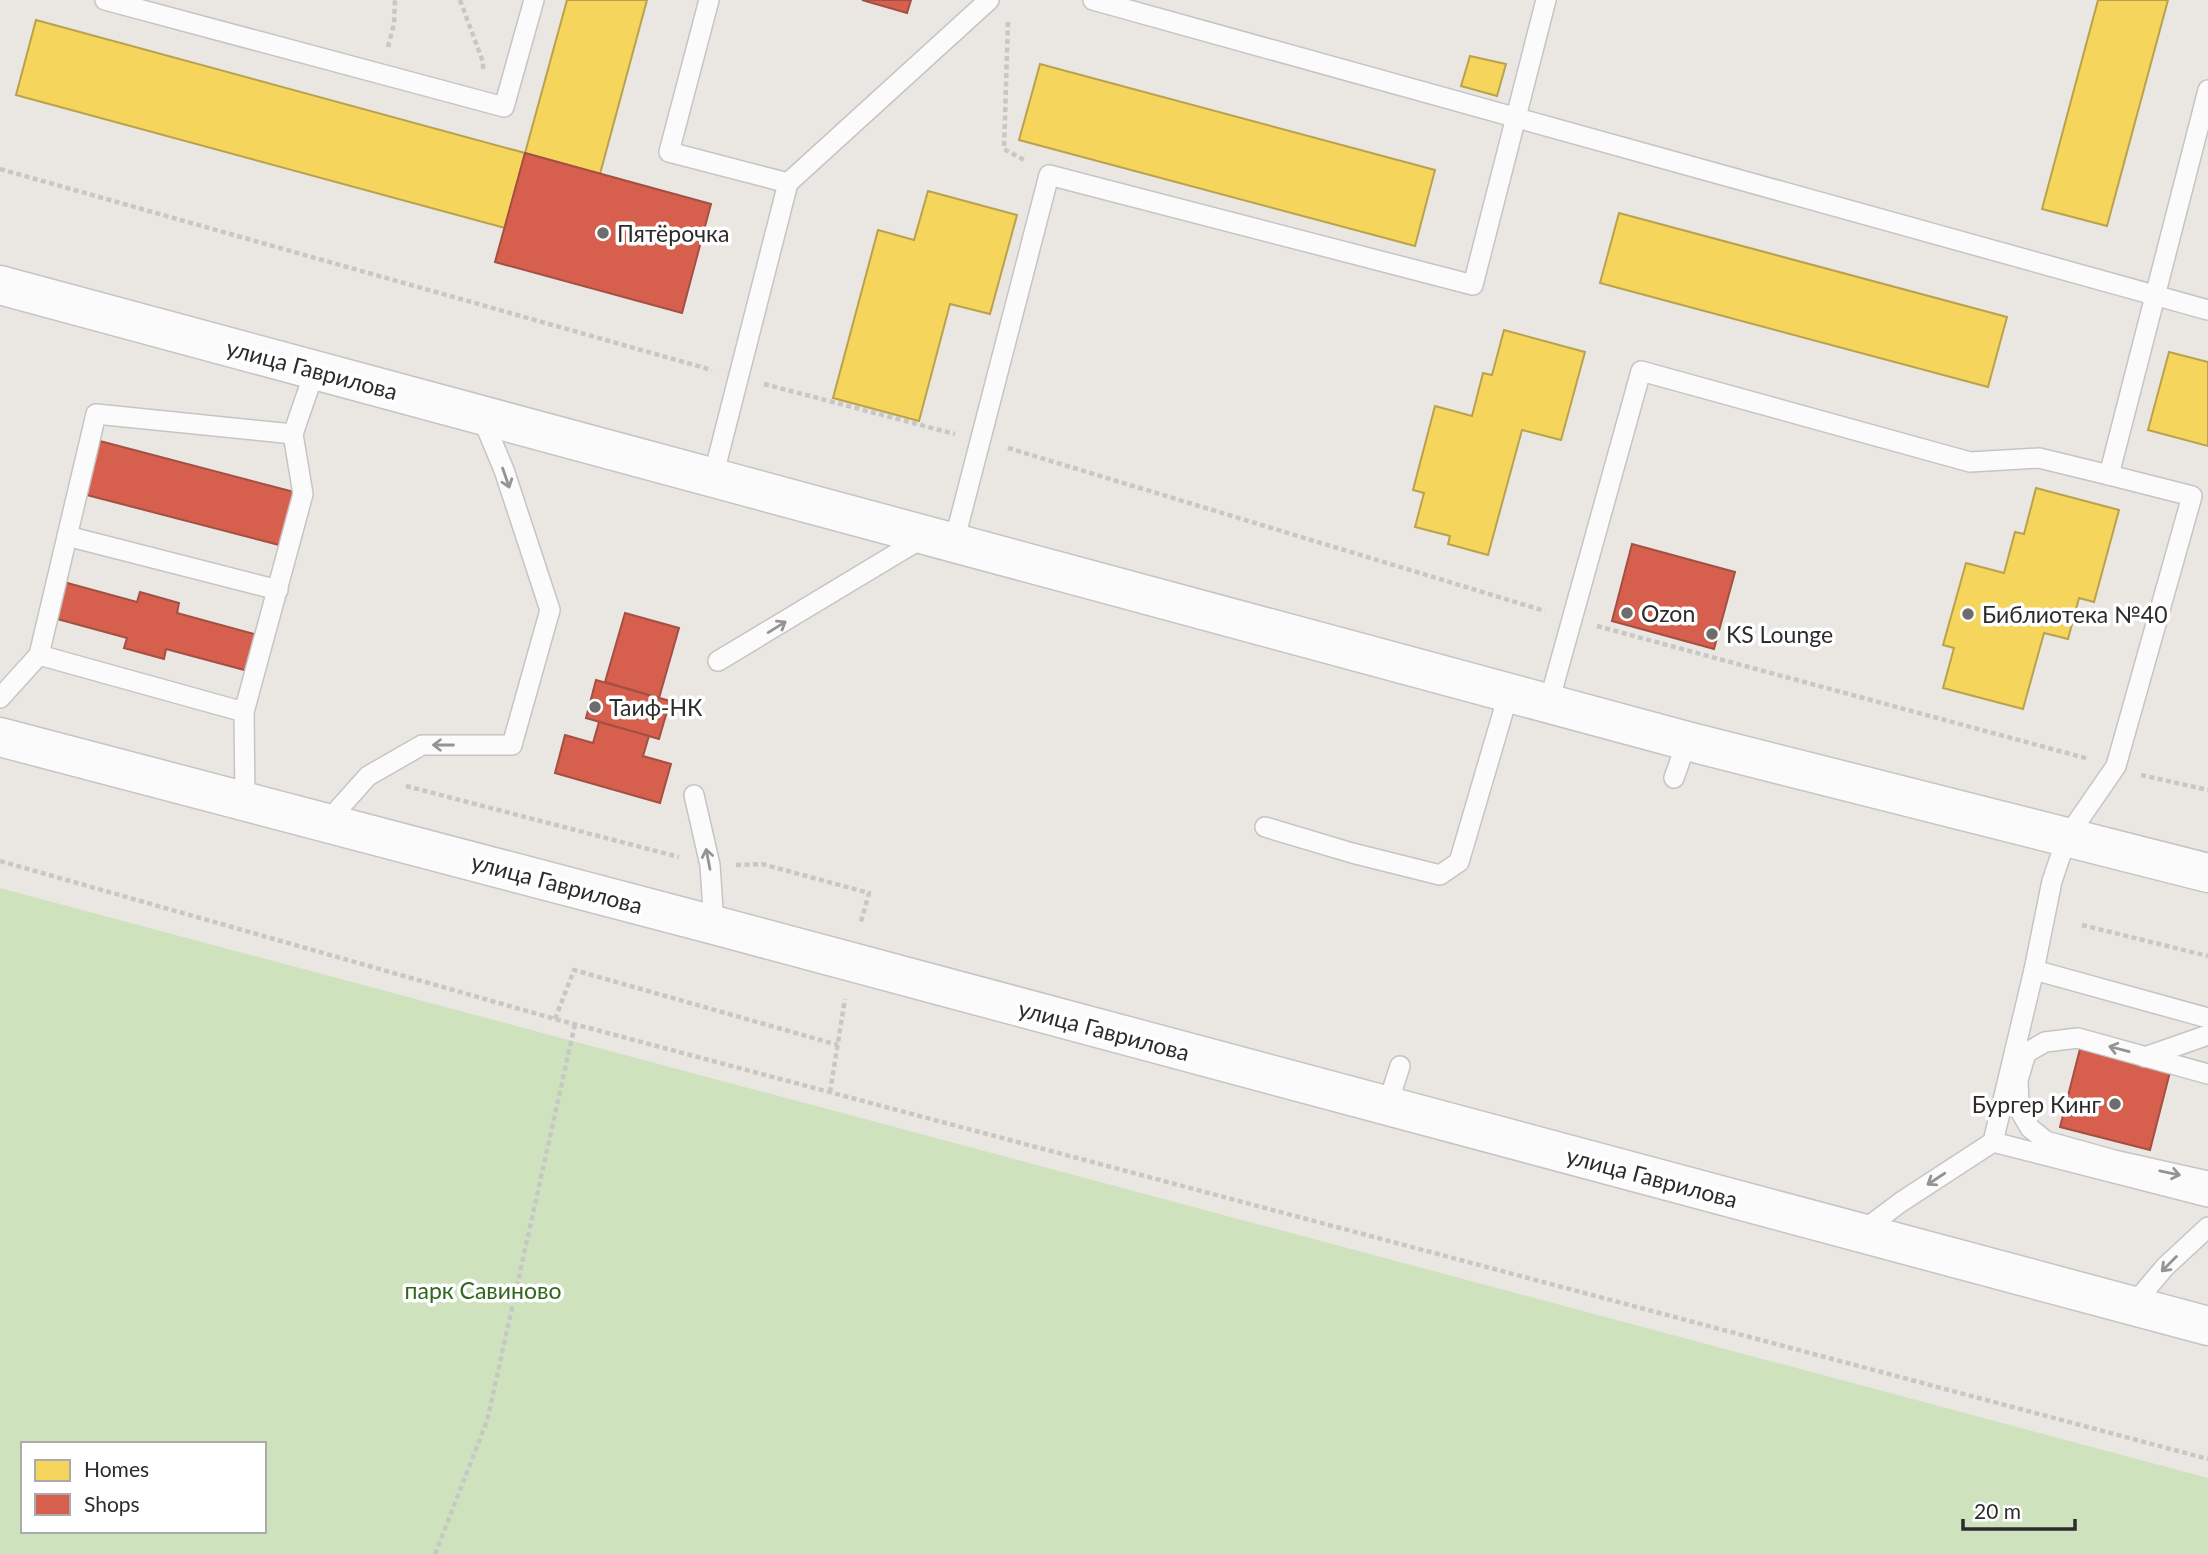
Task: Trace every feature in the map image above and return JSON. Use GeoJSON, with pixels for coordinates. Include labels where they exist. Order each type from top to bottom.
{"type":"FeatureCollection","features":[{"type":"Feature","properties":{"kind":"main road","name":"улица Гаврилова"},"geometry":{"type":"LineString","coordinates":[[0,285],[1687,741],[2208,873]]}},
{"type":"Feature","properties":{"kind":"main road","name":"улица Гаврилова"},"geometry":{"type":"LineString","coordinates":[[0,737],[714,925],[2208,1326]]}},
{"type":"Feature","properties":{"kind":"lane"},"geometry":{"type":"LineString","coordinates":[[105,0],[154,6],[381,74],[505,107],[534,0]]}},
{"type":"Feature","properties":{"kind":"lane"},"geometry":{"type":"LineString","coordinates":[[709,0],[669,152],[788,183]]}},
{"type":"Feature","properties":{"kind":"lane"},"geometry":{"type":"LineString","coordinates":[[713,477],[788,183],[989,0]]}},
{"type":"Feature","properties":{"kind":"lane"},"geometry":{"type":"LineString","coordinates":[[1093,0],[2208,310]]}},
{"type":"Feature","properties":{"kind":"lane"},"geometry":{"type":"LineString","coordinates":[[718,661],[940,538],[980,440],[1049,175],[1473,285],[1546,0]]}},
{"type":"Feature","properties":{"kind":"lane"},"geometry":{"type":"LineString","coordinates":[[2109,475],[2208,90]]}},
{"type":"Feature","properties":{"kind":"lane"},"geometry":{"type":"LineString","coordinates":[[245,801],[244,712],[303,495],[293,434],[315,370]]}},
{"type":"Feature","properties":{"kind":"lane"},"geometry":{"type":"LineString","coordinates":[[1549,702],[1641,372],[1970,462],[2039,458],[2200,498],[2116,766],[2067,837],[2052,881],[1993,1142],[1901,1202],[1861,1232]]}},
{"type":"Feature","properties":{"kind":"lane"},"geometry":{"type":"LineString","coordinates":[[0,698],[39,656],[96,414],[293,434]]}},
{"type":"Feature","properties":{"kind":"lane"},"geometry":{"type":"LineString","coordinates":[[326,823],[368,776],[422,745],[512,745],[550,610],[504,470],[481,415]]}},
{"type":"Feature","properties":{"kind":"lane"},"geometry":{"type":"LineString","coordinates":[[68,536],[278,590]]}},
{"type":"Feature","properties":{"kind":"lane"},"geometry":{"type":"LineString","coordinates":[[39,656],[244,712]]}},
{"type":"Feature","properties":{"kind":"lane"},"geometry":{"type":"LineString","coordinates":[[1265,827],[1352,853],[1440,874],[1459,862],[1510,692]]}},
{"type":"Feature","properties":{"kind":"lane"},"geometry":{"type":"LineString","coordinates":[[1674,778],[1687,741]]}},
{"type":"Feature","properties":{"kind":"lane"},"geometry":{"type":"LineString","coordinates":[[694,795],[710,865],[714,925]]}},
{"type":"Feature","properties":{"kind":"lane"},"geometry":{"type":"LineString","coordinates":[[2034,970],[2208,1018]]}},
{"type":"Feature","properties":{"kind":"lane"},"geometry":{"type":"LineString","coordinates":[[2145,1057],[2208,1035]]}},
{"type":"Feature","properties":{"kind":"lane"},"geometry":{"type":"LineString","coordinates":[[2208,1074],[2078,1038],[2045,1042],[2026,1053],[2018,1080],[2019,1110],[2030,1128],[2046,1141],[2114,1160],[2208,1181]]}},
{"type":"Feature","properties":{"kind":"lane"},"geometry":{"type":"LineString","coordinates":[[1387,1106],[1400,1066]]}},
{"type":"Feature","properties":{"kind":"lane"},"geometry":{"type":"LineString","coordinates":[[1993,1142],[2208,1197]]}},
{"type":"Feature","properties":{"kind":"lane"},"geometry":{"type":"LineString","coordinates":[[2133,1304],[2165,1268],[2208,1227]]}},
{"type":"Feature","properties":{"kind":"path"},"geometry":{"type":"LineString","coordinates":[[381,74],[394,23],[395,0]]}},
{"type":"Feature","properties":{"kind":"path"},"geometry":{"type":"LineString","coordinates":[[460,0],[483,62],[484,102]]}},
{"type":"Feature","properties":{"kind":"path"},"geometry":{"type":"LineString","coordinates":[[1008,14],[1004,149],[1049,175]]}},
{"type":"Feature","properties":{"kind":"path"},"geometry":{"type":"LineString","coordinates":[[0,169],[738,377],[980,440],[1572,619],[2116,766],[2128,772],[2208,790]]}},
{"type":"Feature","properties":{"kind":"path"},"geometry":{"type":"LineString","coordinates":[[368,776],[710,865],[762,864],[869,893],[861,923]]}},
{"type":"Feature","properties":{"kind":"path"},"geometry":{"type":"LineString","coordinates":[[0,861],[555,1019],[2208,1459]]}},
{"type":"Feature","properties":{"kind":"path"},"geometry":{"type":"LineString","coordinates":[[2082,925],[2208,956]]}},
{"type":"Feature","properties":{"kind":"path"},"geometry":{"type":"LineString","coordinates":[[555,1019],[575,970],[838,1045]]}},
{"type":"Feature","properties":{"kind":"path"},"geometry":{"type":"LineString","coordinates":[[830,1092],[844,1004]]}},
{"type":"Feature","properties":{"kind":"path"},"geometry":{"type":"LineString","coordinates":[[435,1554],[487,1421],[575,1024]]}},
{"type":"Feature","properties":{"kind":"green space","name":"парк Савиново"},"geometry":{"type":"Polygon","coordinates":[[[0,888],[2208,1478],[2208,1554],[0,1554],[0,888]]]}},
{"type":"Feature","properties":{"kind":"building: Homes"},"geometry":{"type":"Polygon","coordinates":[[[567,0],[647,0],[600,174],[525,153],[567,0]]]}},
{"type":"Feature","properties":{"kind":"building: Homes"},"geometry":{"type":"Polygon","coordinates":[[[2098,0],[2168,0],[2107,226],[2042,209],[2098,0]]]}},
{"type":"Feature","properties":{"kind":"building: Homes"},"geometry":{"type":"Polygon","coordinates":[[[36,20],[525,153],[505,228],[16,95],[36,20]]]}},
{"type":"Feature","properties":{"kind":"building: Homes"},"geometry":{"type":"Polygon","coordinates":[[[1470,56],[1506,64],[1497,96],[1461,86],[1470,56]]]}},
{"type":"Feature","properties":{"kind":"building: Homes"},"geometry":{"type":"Polygon","coordinates":[[[1040,64],[1435,170],[1415,246],[1019,140],[1040,64]]]}},
{"type":"Feature","properties":{"kind":"building: Homes"},"geometry":{"type":"Polygon","coordinates":[[[928,191],[1017,215],[990,314],[950,304],[919,421],[833,398],[878,230],[914,240],[928,191]]]}},
{"type":"Feature","properties":{"kind":"building: Homes"},"geometry":{"type":"Polygon","coordinates":[[[1619,213],[2007,317],[1988,387],[1600,283],[1619,213]]]}},
{"type":"Feature","properties":{"kind":"building: Homes"},"geometry":{"type":"Polygon","coordinates":[[[1504,330],[1585,352],[1561,440],[1522,430],[1488,555],[1448,544],[1450,536],[1415,527],[1424,493],[1413,490],[1435,406],[1472,416],[1483,373],[1492,375],[1504,330]]]}},
{"type":"Feature","properties":{"kind":"building: Homes"},"geometry":{"type":"Polygon","coordinates":[[[2169,352],[2208,362],[2208,446],[2148,430],[2169,352]]]}},
{"type":"Feature","properties":{"kind":"building: Homes"},"geometry":{"type":"Polygon","coordinates":[[[2036,488],[2119,510],[2094,602],[2079,598],[2068,639],[2044,633],[2023,709],[1943,688],[1954,648],[1943,645],[1966,563],[2004,573],[2015,532],[2024,534],[2036,488]]]}},
{"type":"Feature","properties":{"kind":"building: Shops"},"geometry":{"type":"Polygon","coordinates":[[[862,0],[911,0],[907,13],[862,0]]]}},
{"type":"Feature","properties":{"kind":"building: Shops"},"geometry":{"type":"Polygon","coordinates":[[[525,153],[711,204],[682,313],[495,262],[525,153]]]}},
{"type":"Feature","properties":{"kind":"building: Shops"},"geometry":{"type":"Polygon","coordinates":[[[96,440],[294,492],[279,545],[83,494],[96,440]]]}},
{"type":"Feature","properties":{"kind":"building: Shops"},"geometry":{"type":"Polygon","coordinates":[[[1632,544],[1735,572],[1714,649],[1612,621],[1632,544]]]}},
{"type":"Feature","properties":{"kind":"building: Shops"},"geometry":{"type":"Polygon","coordinates":[[[60,581],[137,602],[140,592],[179,603],[177,613],[258,635],[248,671],[166,649],[164,659],[124,648],[127,638],[50,617],[60,581]]]}},
{"type":"Feature","properties":{"kind":"building: Shops"},"geometry":{"type":"Polygon","coordinates":[[[625,613],[679,628],[659,698],[605,682],[625,613]]]}},
{"type":"Feature","properties":{"kind":"building: Shops"},"geometry":{"type":"Polygon","coordinates":[[[596,680],[670,701],[659,739],[586,718],[596,680]]]}},
{"type":"Feature","properties":{"kind":"building: Shops"},"geometry":{"type":"Polygon","coordinates":[[[599,722],[649,736],[643,756],[671,764],[660,803],[555,773],[565,735],[593,743],[599,722]]]}},
{"type":"Feature","properties":{"kind":"building: Shops"},"geometry":{"type":"Polygon","coordinates":[[[2080,1049],[2170,1072],[2150,1150],[2060,1127],[2080,1049]]]}},
{"type":"Feature","properties":{"kind":"place","name":"Пятёрочка"},"geometry":{"type":"Point","coordinates":[603,233]}},
{"type":"Feature","properties":{"kind":"place","name":"Ozon"},"geometry":{"type":"Point","coordinates":[1627,613]}},
{"type":"Feature","properties":{"kind":"place","name":"Библиотека №40"},"geometry":{"type":"Point","coordinates":[1968,614]}},
{"type":"Feature","properties":{"kind":"place","name":"KS Lounge"},"geometry":{"type":"Point","coordinates":[1712,634]}},
{"type":"Feature","properties":{"kind":"place","name":"Таиф-НК"},"geometry":{"type":"Point","coordinates":[595,707]}},
{"type":"Feature","properties":{"kind":"place","name":"Бургер Кинг"},"geometry":{"type":"Point","coordinates":[2115,1104]}}]}
